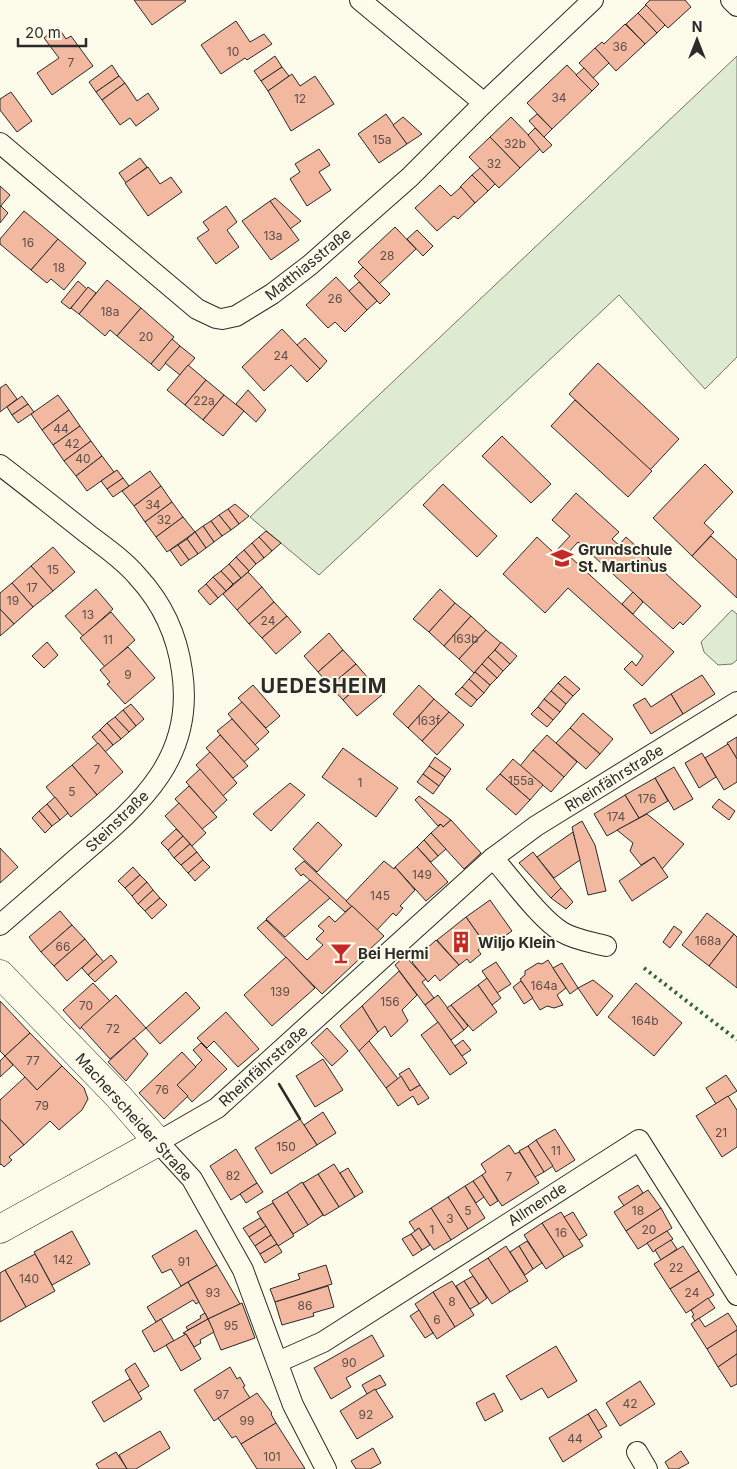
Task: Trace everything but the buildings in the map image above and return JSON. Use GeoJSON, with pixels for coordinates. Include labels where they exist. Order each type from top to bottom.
{"type":"FeatureCollection","features":[{"type":"Feature","properties":{"kind":"street"},"geometry":{"type":"LineString","coordinates":[[360,0],[484,103]]}},
{"type":"Feature","properties":{"kind":"street","name":"Matthiasstraße"},"geometry":{"type":"LineString","coordinates":[[0,143],[198,309],[210,316],[222,319],[236,316],[258,304],[310,265],[410,177],[484,103],[593,0]]}},
{"type":"Feature","properties":{"kind":"street"},"geometry":{"type":"LineString","coordinates":[[731,0],[737,6]]}},
{"type":"Feature","properties":{"kind":"street","name":"Steinstraße"},"geometry":{"type":"LineString","coordinates":[[0,466],[111,552],[142,582],[158,601],[171,626],[180,660],[184,698],[178,737],[160,776],[145,796],[126,816],[0,925]]}},
{"type":"Feature","properties":{"kind":"street","name":"Rheinfährstraße"},"geometry":{"type":"LineString","coordinates":[[0,1229],[217,1108],[493,858],[536,826],[737,702]]}},
{"type":"Feature","properties":{"kind":"street"},"geometry":{"type":"LineString","coordinates":[[493,858],[545,918],[562,932],[584,941],[606,946]]}},
{"type":"Feature","properties":{"kind":"street","name":"Macherscheider Straße"},"geometry":{"type":"LineString","coordinates":[[0,974],[118,1096],[192,1179],[243,1270],[293,1404],[326,1469]]}},
{"type":"Feature","properties":{"kind":"street","name":"Allmende"},"geometry":{"type":"LineString","coordinates":[[278,1362],[324,1342],[639,1140],[737,1295]]}},
{"type":"Feature","properties":{"kind":"green space"},"geometry":{"type":"Polygon","coordinates":[[[737,56],[737,357],[705,389],[619,295],[319,575],[250,517],[737,56]]]}},
{"type":"Feature","properties":{"kind":"green space"},"geometry":{"type":"Polygon","coordinates":[[[732,610],[737,614],[737,660],[732,664],[718,665],[704,652],[701,642],[732,610]]]}},
{"type":"Feature","properties":{"kind":"hedge"},"geometry":{"type":"LineString","coordinates":[[644,968],[737,1040]]}},
{"type":"Feature","properties":{"kind":"wall"},"geometry":{"type":"LineString","coordinates":[[279,1084],[300,1119]]}},
{"type":"Feature","properties":{"kind":"place","name":"Grundschule St. Martinus"},"geometry":{"type":"Point","coordinates":[562,558]}},
{"type":"Feature","properties":{"kind":"place","name":"Wiljo Klein"},"geometry":{"type":"Point","coordinates":[461,942]}},
{"type":"Feature","properties":{"kind":"place","name":"Bei Hermi"},"geometry":{"type":"Point","coordinates":[341,953]}},
{"type":"Feature","properties":{"kind":"district","name":"UEDESHEIM"},"geometry":{"type":"Point","coordinates":[324,686]}}]}
